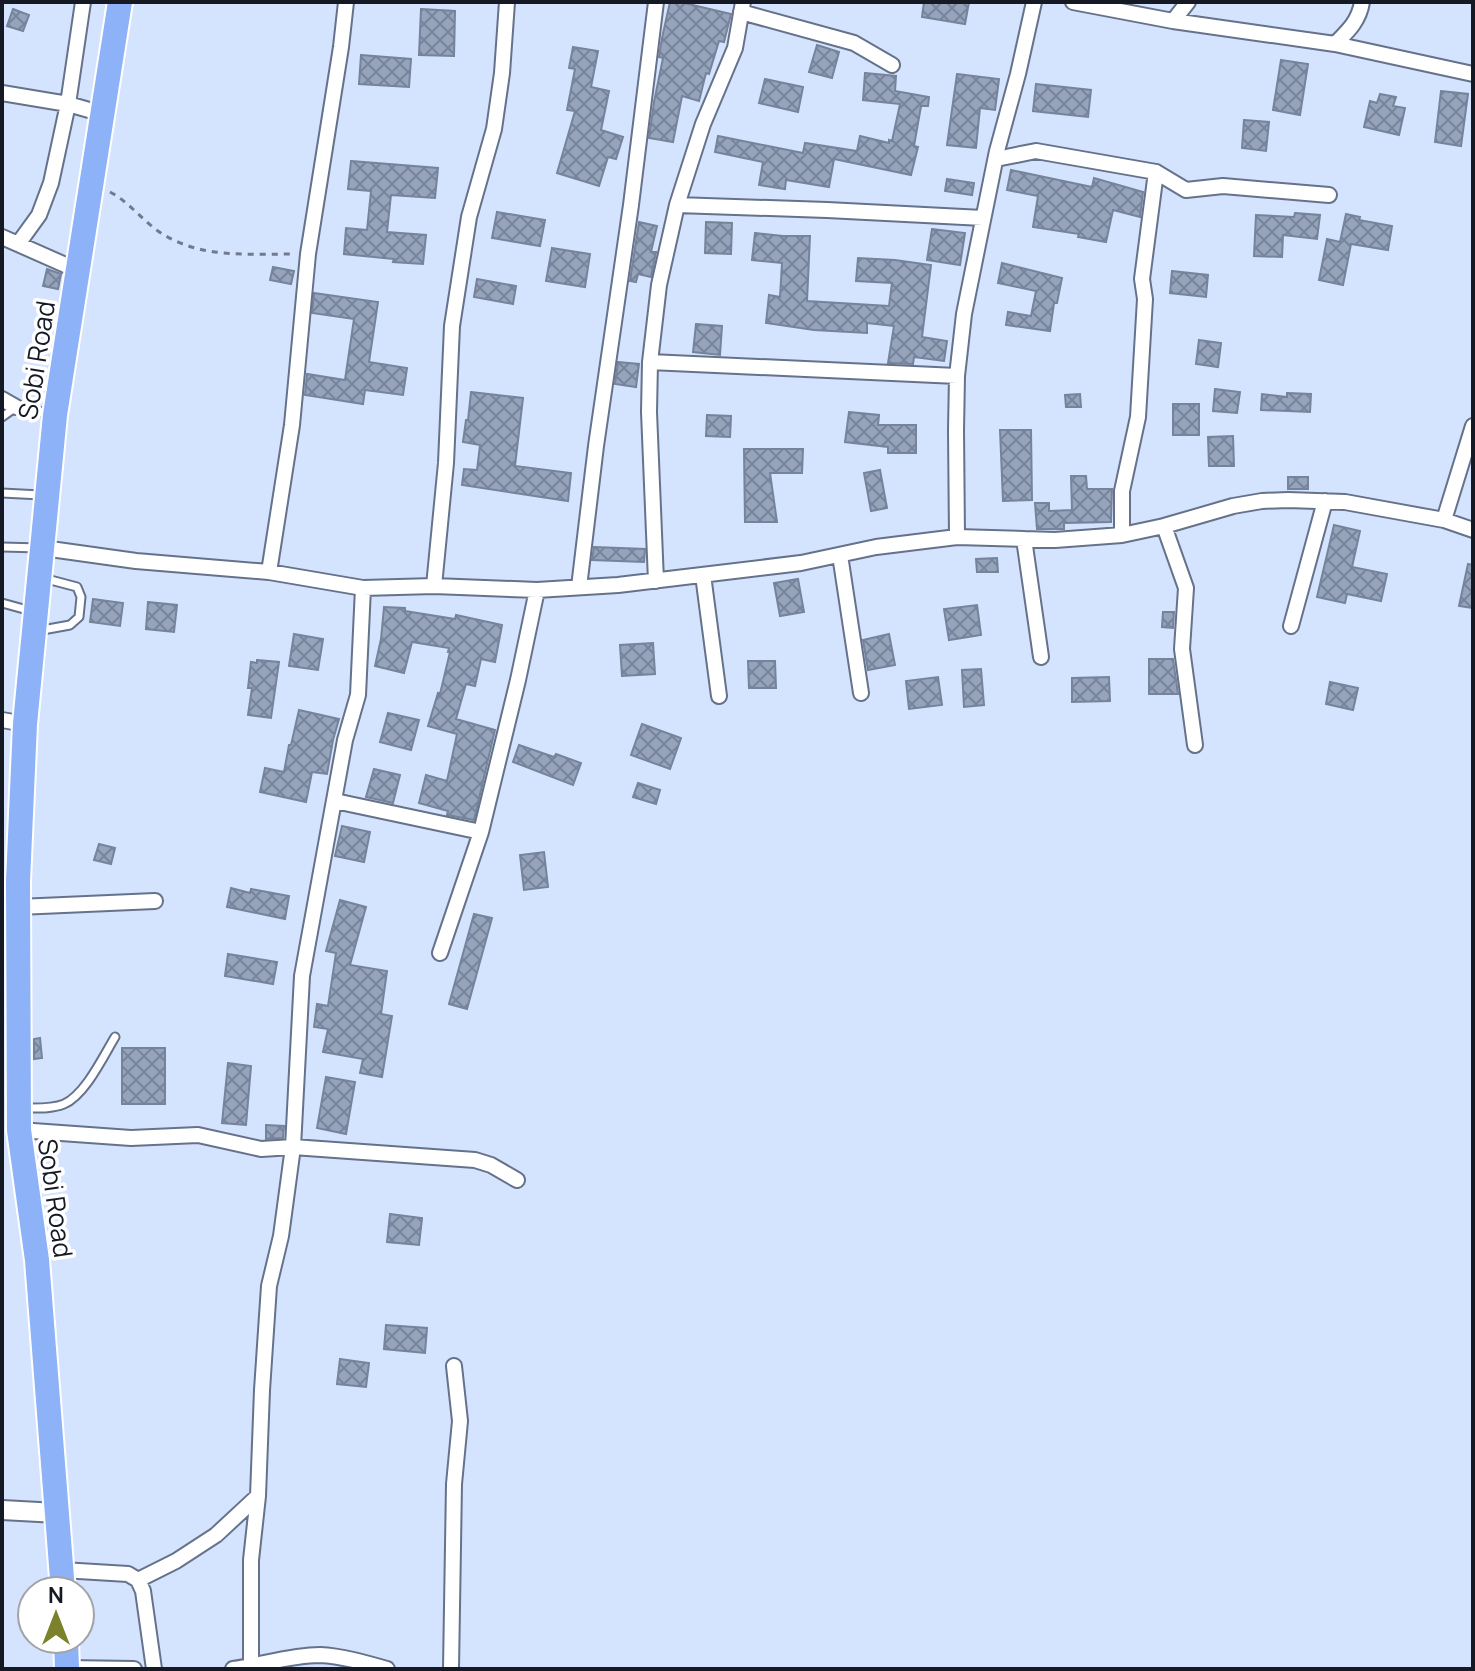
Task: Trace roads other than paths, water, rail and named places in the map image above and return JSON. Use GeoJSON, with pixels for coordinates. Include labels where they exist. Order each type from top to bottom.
{"type":"FeatureCollection","features":[{"type":"Feature","properties":{"kind":"highway","name":"Sobi Road"},"geometry":{"type":"LineString","coordinates":[[62,1575],[37,1260],[18,1119],[18,907],[10,879],[14,722],[36,622],[55,415],[120,2]]}},
{"type":"Feature","properties":{"kind":"street"},"geometry":{"type":"LineString","coordinates":[[18,244],[39,215],[51,183],[68,104],[83,2]]}},
{"type":"Feature","properties":{"kind":"street"},"geometry":{"type":"LineString","coordinates":[[269,572],[292,425],[308,254],[346,2]]}},
{"type":"Feature","properties":{"kind":"street"},"geometry":{"type":"LineString","coordinates":[[434,586],[446,463],[452,326],[469,217],[494,129],[507,2]]}},
{"type":"Feature","properties":{"kind":"street"},"geometry":{"type":"LineString","coordinates":[[579,587],[656,2]]}},
{"type":"Feature","properties":{"kind":"street"},"geometry":{"type":"LineString","coordinates":[[957,537],[957,376],[964,314],[996,159],[1034,2]]}},
{"type":"Feature","properties":{"kind":"street"},"geometry":{"type":"LineString","coordinates":[[1073,2],[1173,21],[1335,44],[1473,74]]}},
{"type":"Feature","properties":{"kind":"street"},"geometry":{"type":"LineString","coordinates":[[1173,21],[1188,2]]}},
{"type":"Feature","properties":{"kind":"street"},"geometry":{"type":"LineString","coordinates":[[1335,44],[1353,26],[1362,2]]}},
{"type":"Feature","properties":{"kind":"street"},"geometry":{"type":"LineString","coordinates":[[656,581],[649,412],[650,362],[659,285],[677,205],[703,124],[735,48],[742,7],[854,43],[892,65]]}},
{"type":"Feature","properties":{"kind":"street"},"geometry":{"type":"LineString","coordinates":[[2,93],[68,104],[103,114]]}},
{"type":"Feature","properties":{"kind":"street"},"geometry":{"type":"LineString","coordinates":[[996,159],[1036,151],[1156,172],[1186,190],[1223,186],[1329,195]]}},
{"type":"Feature","properties":{"kind":"street"},"geometry":{"type":"LineString","coordinates":[[1122,535],[1122,491],[1138,417],[1145,299],[1142,279],[1156,172]]}},
{"type":"Feature","properties":{"kind":"street"},"geometry":{"type":"LineString","coordinates":[[677,205],[983,218]]}},
{"type":"Feature","properties":{"kind":"street"},"geometry":{"type":"LineString","coordinates":[[2,237],[79,271]]}},
{"type":"Feature","properties":{"kind":"street"},"geometry":{"type":"LineString","coordinates":[[650,362],[957,376]]}},
{"type":"Feature","properties":{"kind":"street"},"geometry":{"type":"LineString","coordinates":[[2,399],[16,407]]}},
{"type":"Feature","properties":{"kind":"street"},"geometry":{"type":"LineString","coordinates":[[1444,520],[1473,426]]}},
{"type":"Feature","properties":{"kind":"street"},"geometry":{"type":"LineString","coordinates":[[43,548],[136,561],[269,572],[363,588],[434,586],[537,590],[656,581],[801,563],[876,547],[957,537],[1055,540],[1122,535],[1262,501],[1345,502],[1444,520],[1473,530]]}},
{"type":"Feature","properties":{"kind":"street"},"geometry":{"type":"LineString","coordinates":[[1291,626],[1325,501]]}},
{"type":"Feature","properties":{"kind":"street"},"geometry":{"type":"LineString","coordinates":[[1164,526],[1186,588],[1182,649],[1195,745]]}},
{"type":"Feature","properties":{"kind":"street"},"geometry":{"type":"LineString","coordinates":[[1024,539],[1041,657]]}},
{"type":"Feature","properties":{"kind":"street"},"geometry":{"type":"LineString","coordinates":[[840,555],[861,693]]}},
{"type":"Feature","properties":{"kind":"street"},"geometry":{"type":"LineString","coordinates":[[703,575],[719,696]]}},
{"type":"Feature","properties":{"kind":"street"},"geometry":{"type":"LineString","coordinates":[[251,1666],[251,1560],[258,1496],[269,1286],[281,1236],[293,1147],[302,976],[345,740],[358,695],[363,588]]}},
{"type":"Feature","properties":{"kind":"street"},"geometry":{"type":"LineString","coordinates":[[440,953],[481,832],[537,590]]}},
{"type":"Feature","properties":{"kind":"street"},"geometry":{"type":"LineString","coordinates":[[335,801],[481,832]]}},
{"type":"Feature","properties":{"kind":"street"},"geometry":{"type":"LineString","coordinates":[[18,907],[155,901]]}},
{"type":"Feature","properties":{"kind":"street"},"geometry":{"type":"LineString","coordinates":[[18,1119],[131,1138],[198,1135],[261,1149],[293,1147],[475,1160],[517,1180]]}},
{"type":"Feature","properties":{"kind":"street"},"geometry":{"type":"LineString","coordinates":[[451,1669],[454,1484],[460,1421],[454,1366]]}},
{"type":"Feature","properties":{"kind":"street"},"geometry":{"type":"LineString","coordinates":[[138,1580],[176,1561],[216,1535],[258,1496]]}},
{"type":"Feature","properties":{"kind":"street"},"geometry":{"type":"LineString","coordinates":[[2,1510],[57,1513]]}},
{"type":"Feature","properties":{"kind":"street"},"geometry":{"type":"LineString","coordinates":[[96,1577],[128,1574],[138,1580],[143,1591],[154,1669]]}},
{"type":"Feature","properties":{"kind":"street"},"geometry":{"type":"LineString","coordinates":[[233,1669],[280,1659],[320,1655],[387,1669]]}},
{"type":"Feature","properties":{"kind":"street"},"geometry":{"type":"LineString","coordinates":[[67,1668],[134,1669]]}},
{"type":"Feature","properties":{"kind":"lane"},"geometry":{"type":"LineString","coordinates":[[2,417],[16,407],[55,415]]}},
{"type":"Feature","properties":{"kind":"lane"},"geometry":{"type":"LineString","coordinates":[[2,493],[47,495]]}},
{"type":"Feature","properties":{"kind":"lane"},"geometry":{"type":"LineString","coordinates":[[2,547],[43,548]]}},
{"type":"Feature","properties":{"kind":"lane"},"geometry":{"type":"LineString","coordinates":[[2,603],[36,622],[70,625],[79,617],[81,597],[77,587],[40,577]]}},
{"type":"Feature","properties":{"kind":"lane"},"geometry":{"type":"LineString","coordinates":[[18,1119],[65,1104],[81,1091],[115,1037]]}}]}
